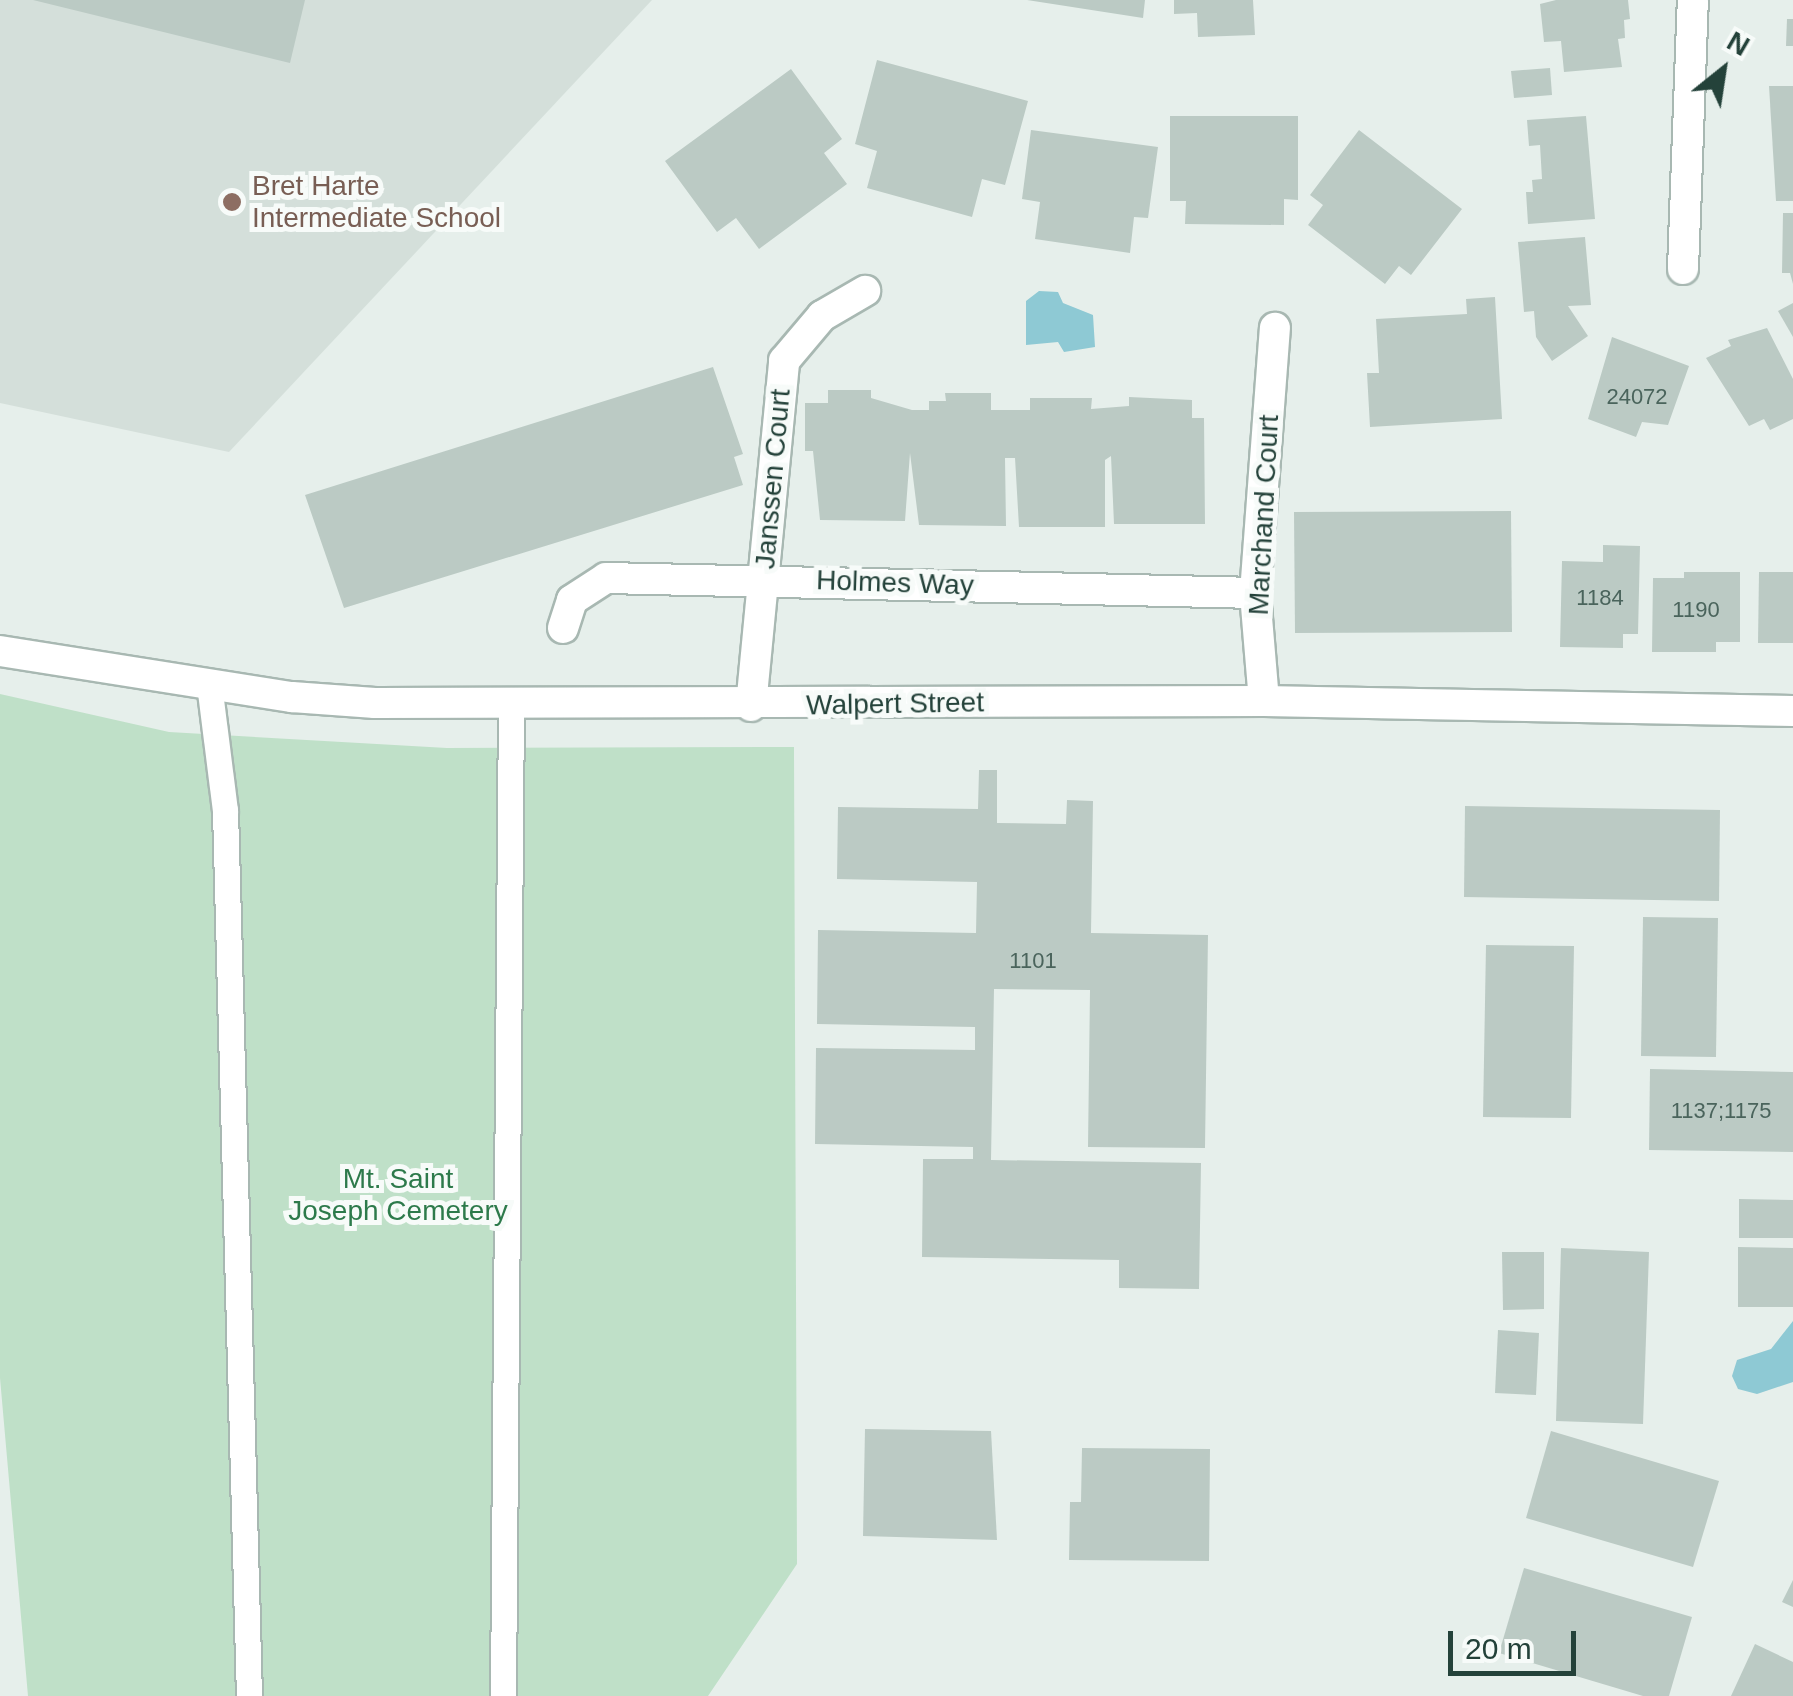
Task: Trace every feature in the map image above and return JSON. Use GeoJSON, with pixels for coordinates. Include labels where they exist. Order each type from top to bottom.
{"type":"FeatureCollection","features":[{"type":"Feature","properties":{"kind":"street"},"geometry":{"type":"LineString","coordinates":[[1682,268],[1693,0]]}},
{"type":"Feature","properties":{"kind":"street","name":"Janssen Court"},"geometry":{"type":"LineString","coordinates":[[752,706],[784,361],[822,316],[865,291]]}},
{"type":"Feature","properties":{"kind":"street","name":"Marchand Court"},"geometry":{"type":"LineString","coordinates":[[1264,701],[1254,592],[1275,328]]}},
{"type":"Feature","properties":{"kind":"street","name":"Holmes Way"},"geometry":{"type":"LineString","coordinates":[[563,628],[572,600],[606,578],[1254,592]]}},
{"type":"Feature","properties":{"kind":"street","name":"Walpert Street"},"geometry":{"type":"LineString","coordinates":[[0,652],[209,684],[375,702],[752,706],[1264,701],[1793,710]]}},
{"type":"Feature","properties":{"kind":"lane"},"geometry":{"type":"LineString","coordinates":[[209,684],[225,810],[249,1696]]}},
{"type":"Feature","properties":{"kind":"lane"},"geometry":{"type":"LineString","coordinates":[[504,1696],[511,701]]}},
{"type":"Feature","properties":{"kind":"shaded area","name":"Bret Harte Intermediate School"},"geometry":{"type":"Polygon","coordinates":[[[0,0],[652,0],[229,452],[0,403],[0,0]]]}},
{"type":"Feature","properties":{"kind":"green space","name":"Mt. Saint Joseph Cemetery"},"geometry":{"type":"Polygon","coordinates":[[[0,694],[169,732],[447,748],[794,747],[797,1564],[708,1696],[28,1696],[0,1378],[0,694]]]}},
{"type":"Feature","properties":{"kind":"water"},"geometry":{"type":"Polygon","coordinates":[[[1039,291],[1058,292],[1063,303],[1093,315],[1095,347],[1064,352],[1058,342],[1026,345],[1026,301],[1039,291]]]}},
{"type":"Feature","properties":{"kind":"water"},"geometry":{"type":"Polygon","coordinates":[[[1793,1321],[1793,1382],[1757,1394],[1738,1389],[1732,1376],[1737,1360],[1771,1349],[1793,1321]]]}},
{"type":"Feature","properties":{"kind":"building"},"geometry":{"type":"Polygon","coordinates":[[[33,0],[305,0],[290,63],[33,0]]]}},
{"type":"Feature","properties":{"kind":"building"},"geometry":{"type":"Polygon","coordinates":[[[1027,0],[1145,0],[1143,18],[1027,0]]]}},
{"type":"Feature","properties":{"kind":"building"},"geometry":{"type":"Polygon","coordinates":[[[1174,0],[1253,0],[1255,35],[1198,37],[1197,13],[1174,14],[1174,0]]]}},
{"type":"Feature","properties":{"kind":"building"},"geometry":{"type":"Polygon","coordinates":[[[1556,0],[1628,0],[1630,19],[1624,20],[1625,38],[1618,39],[1622,67],[1564,72],[1561,41],[1544,42],[1540,4],[1556,0]]]}},
{"type":"Feature","properties":{"kind":"building"},"geometry":{"type":"Polygon","coordinates":[[[1787,19],[1793,19],[1793,46],[1786,46],[1787,19]]]}},
{"type":"Feature","properties":{"kind":"building"},"geometry":{"type":"Polygon","coordinates":[[[877,60],[1028,101],[1005,185],[982,179],[972,217],[867,188],[877,151],[855,144],[877,60]]]}},
{"type":"Feature","properties":{"kind":"building"},"geometry":{"type":"Polygon","coordinates":[[[1550,68],[1552,95],[1514,98],[1511,71],[1550,68]]]}},
{"type":"Feature","properties":{"kind":"building"},"geometry":{"type":"Polygon","coordinates":[[[791,69],[842,139],[824,153],[847,184],[759,249],[736,218],[717,232],[665,161],[791,69]]]}},
{"type":"Feature","properties":{"kind":"building"},"geometry":{"type":"Polygon","coordinates":[[[1769,86],[1793,86],[1793,201],[1776,201],[1769,86]]]}},
{"type":"Feature","properties":{"kind":"building"},"geometry":{"type":"Polygon","coordinates":[[[1170,116],[1298,116],[1298,200],[1284,199],[1284,225],[1185,224],[1186,201],[1170,201],[1170,116]]]}},
{"type":"Feature","properties":{"kind":"building"},"geometry":{"type":"Polygon","coordinates":[[[1586,116],[1595,219],[1528,224],[1526,192],[1533,192],[1532,180],[1542,179],[1540,145],[1529,146],[1527,120],[1586,116]]]}},
{"type":"Feature","properties":{"kind":"building"},"geometry":{"type":"Polygon","coordinates":[[[1031,130],[1158,147],[1148,218],[1134,217],[1130,253],[1035,239],[1040,202],[1022,199],[1031,130]]]}},
{"type":"Feature","properties":{"kind":"building"},"geometry":{"type":"Polygon","coordinates":[[[1359,130],[1462,209],[1411,275],[1399,266],[1385,284],[1308,225],[1323,205],[1310,195],[1359,130]]]}},
{"type":"Feature","properties":{"kind":"building"},"geometry":{"type":"Polygon","coordinates":[[[1783,213],[1793,213],[1793,284],[1790,273],[1782,273],[1783,213]]]}},
{"type":"Feature","properties":{"kind":"building"},"geometry":{"type":"Polygon","coordinates":[[[1585,237],[1591,305],[1568,306],[1588,336],[1552,361],[1536,337],[1534,311],[1524,312],[1518,242],[1585,237]]]}},
{"type":"Feature","properties":{"kind":"building"},"geometry":{"type":"Polygon","coordinates":[[[1495,297],[1502,419],[1370,427],[1367,373],[1379,373],[1376,319],[1467,314],[1466,299],[1495,297]]]}},
{"type":"Feature","properties":{"kind":"building"},"geometry":{"type":"Polygon","coordinates":[[[1793,303],[1793,337],[1778,311],[1793,303]]]}},
{"type":"Feature","properties":{"kind":"building"},"geometry":{"type":"Polygon","coordinates":[[[1767,328],[1793,379],[1793,419],[1770,430],[1764,419],[1749,426],[1706,358],[1731,346],[1728,340],[1767,328]]]}},
{"type":"Feature","properties":{"kind":"building"},"geometry":{"type":"Polygon","coordinates":[[[1612,337],[1689,366],[1668,425],[1642,422],[1636,437],[1588,419],[1612,337]]]}},
{"type":"Feature","properties":{"kind":"building"},"geometry":{"type":"Polygon","coordinates":[[[713,367],[743,454],[734,457],[743,485],[344,608],[305,495],[713,367]]]}},
{"type":"Feature","properties":{"kind":"building"},"geometry":{"type":"Polygon","coordinates":[[[828,390],[871,390],[871,398],[912,410],[929,410],[929,401],[946,401],[945,393],[991,393],[991,410],[1030,410],[1030,398],[1092,398],[1091,409],[1129,406],[1129,397],[1192,400],[1192,418],[1204,418],[1205,524],[1114,524],[1111,456],[1105,460],[1105,527],[1019,527],[1015,458],[1005,458],[1006,526],[919,525],[910,453],[905,521],[820,520],[813,451],[805,451],[805,403],[828,403],[828,390]]]}},
{"type":"Feature","properties":{"kind":"building"},"geometry":{"type":"Polygon","coordinates":[[[1511,511],[1512,632],[1295,633],[1294,512],[1511,511]]]}},
{"type":"Feature","properties":{"kind":"building"},"geometry":{"type":"Polygon","coordinates":[[[1603,545],[1640,546],[1638,634],[1623,634],[1623,648],[1560,647],[1562,561],[1603,562],[1603,545]]]}},
{"type":"Feature","properties":{"kind":"building"},"geometry":{"type":"Polygon","coordinates":[[[1684,572],[1740,572],[1740,642],[1716,642],[1716,652],[1652,652],[1653,578],[1684,578],[1684,572]]]}},
{"type":"Feature","properties":{"kind":"building"},"geometry":{"type":"Polygon","coordinates":[[[1759,572],[1793,572],[1793,643],[1758,643],[1759,572]]]}},
{"type":"Feature","properties":{"kind":"building"},"geometry":{"type":"Polygon","coordinates":[[[979,770],[997,770],[997,823],[1066,824],[1067,800],[1093,801],[1091,933],[1208,935],[1205,1148],[1088,1147],[1090,990],[994,989],[991,1160],[1201,1163],[1199,1289],[1119,1288],[1119,1260],[922,1257],[923,1159],[973,1159],[973,1147],[815,1144],[816,1048],[975,1050],[975,1027],[817,1024],[818,930],[976,933],[977,882],[837,879],[838,807],[978,809],[979,770]]]}},
{"type":"Feature","properties":{"kind":"building"},"geometry":{"type":"Polygon","coordinates":[[[1465,806],[1720,810],[1719,901],[1464,897],[1465,806]]]}},
{"type":"Feature","properties":{"kind":"building"},"geometry":{"type":"Polygon","coordinates":[[[1643,917],[1718,918],[1716,1057],[1641,1056],[1643,917]]]}},
{"type":"Feature","properties":{"kind":"building"},"geometry":{"type":"Polygon","coordinates":[[[1486,945],[1574,946],[1571,1118],[1483,1117],[1486,945]]]}},
{"type":"Feature","properties":{"kind":"building"},"geometry":{"type":"Polygon","coordinates":[[[1650,1069],[1793,1072],[1793,1152],[1649,1150],[1650,1069]]]}},
{"type":"Feature","properties":{"kind":"building"},"geometry":{"type":"Polygon","coordinates":[[[1739,1199],[1793,1200],[1793,1238],[1739,1238],[1739,1199]]]}},
{"type":"Feature","properties":{"kind":"building"},"geometry":{"type":"Polygon","coordinates":[[[1738,1247],[1793,1248],[1793,1307],[1738,1307],[1738,1247]]]}},
{"type":"Feature","properties":{"kind":"building"},"geometry":{"type":"Polygon","coordinates":[[[1561,1248],[1649,1252],[1643,1424],[1556,1421],[1561,1248]]]}},
{"type":"Feature","properties":{"kind":"building"},"geometry":{"type":"Polygon","coordinates":[[[1502,1252],[1544,1252],[1544,1309],[1503,1310],[1502,1252]]]}},
{"type":"Feature","properties":{"kind":"building"},"geometry":{"type":"Polygon","coordinates":[[[1498,1330],[1539,1333],[1536,1395],[1495,1393],[1498,1330]]]}},
{"type":"Feature","properties":{"kind":"building"},"geometry":{"type":"Polygon","coordinates":[[[865,1429],[991,1431],[997,1540],[863,1536],[865,1429]]]}},
{"type":"Feature","properties":{"kind":"building"},"geometry":{"type":"Polygon","coordinates":[[[1551,1431],[1719,1481],[1693,1567],[1526,1518],[1551,1431]]]}},
{"type":"Feature","properties":{"kind":"building"},"geometry":{"type":"Polygon","coordinates":[[[1082,1448],[1210,1449],[1209,1561],[1069,1560],[1070,1502],[1081,1502],[1082,1448]]]}},
{"type":"Feature","properties":{"kind":"building"},"geometry":{"type":"Polygon","coordinates":[[[1524,1568],[1692,1617],[1669,1696],[1643,1696],[1499,1653],[1524,1568]]]}},
{"type":"Feature","properties":{"kind":"building"},"geometry":{"type":"Polygon","coordinates":[[[1793,1580],[1793,1607],[1782,1602],[1793,1580]]]}},
{"type":"Feature","properties":{"kind":"building"},"geometry":{"type":"Polygon","coordinates":[[[1755,1644],[1793,1662],[1793,1696],[1731,1696],[1755,1644]]]}},
{"type":"Feature","properties":{"kind":"place","name":"Bret Harte Intermediate School"},"geometry":{"type":"Point","coordinates":[232,202]}}]}
